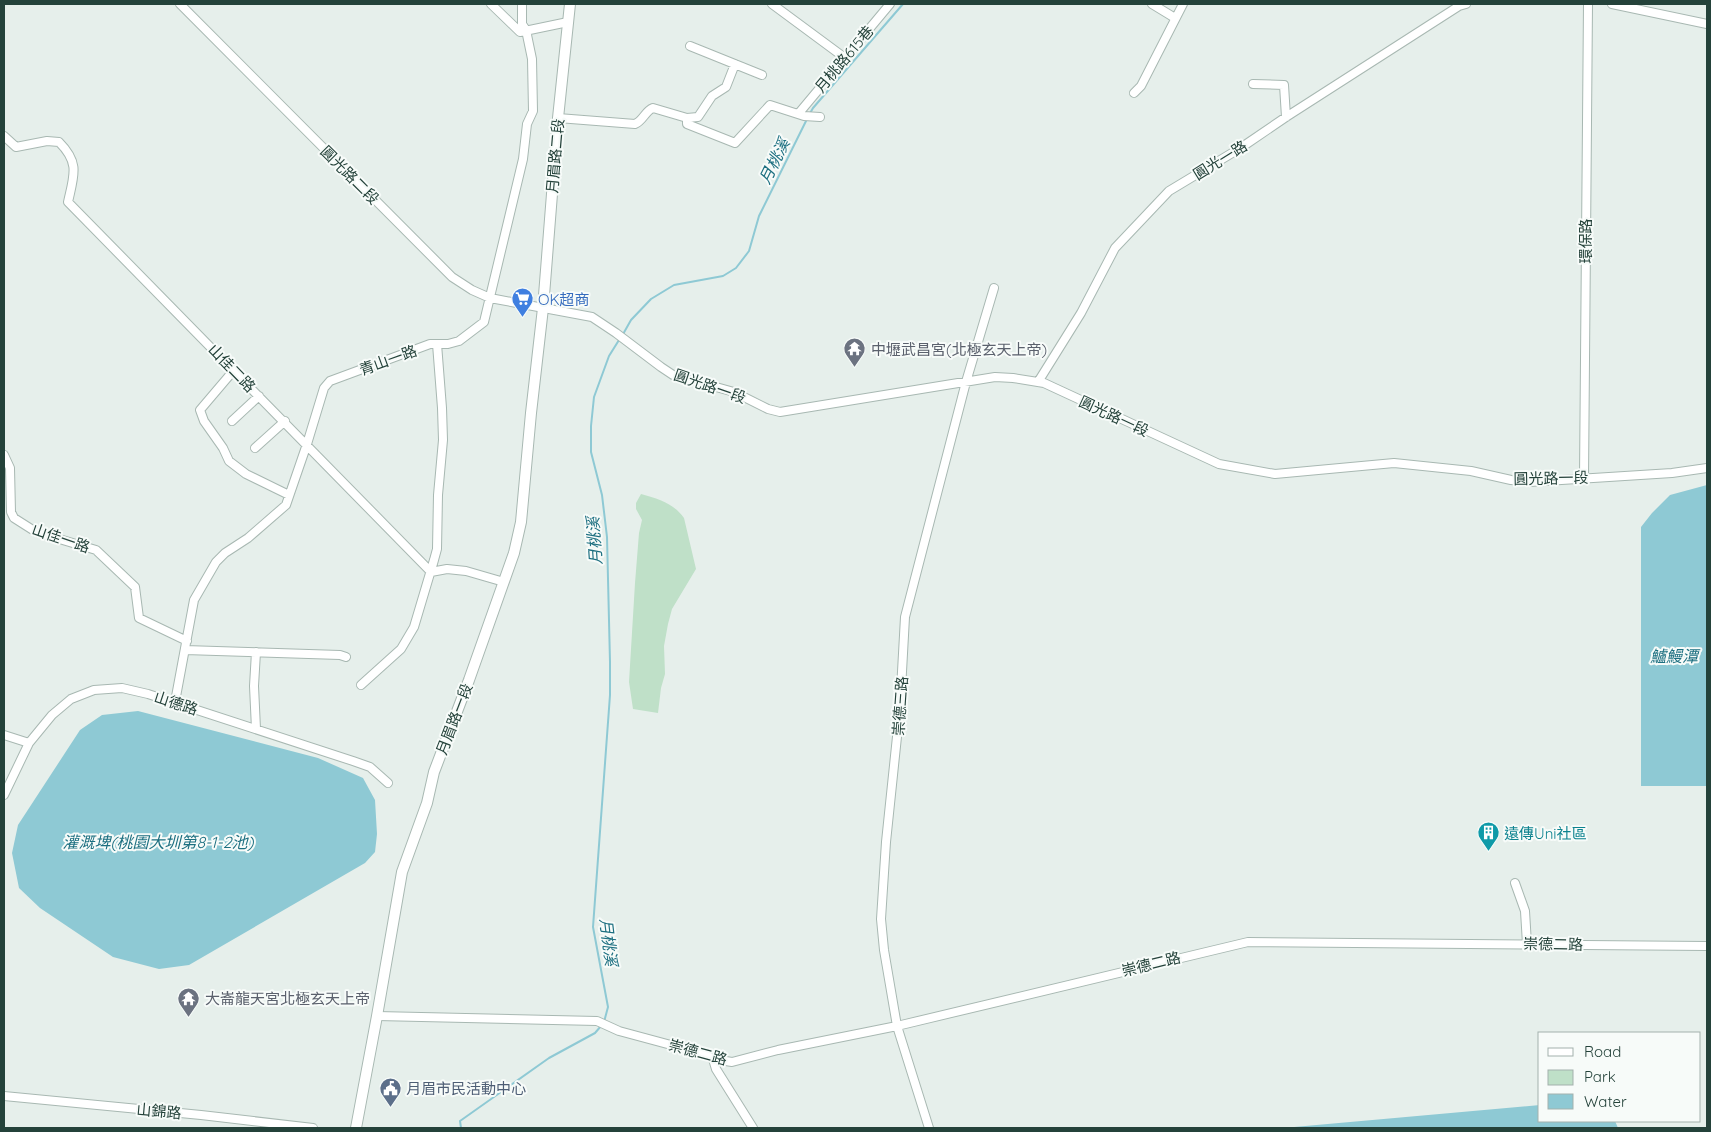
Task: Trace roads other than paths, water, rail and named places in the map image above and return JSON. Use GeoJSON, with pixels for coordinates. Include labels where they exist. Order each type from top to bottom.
{"type":"FeatureCollection","features":[{"type":"Feature","properties":{"kind":"street","name":"圓光路二段"},"geometry":{"type":"LineString","coordinates":[[180,4],[452,277],[472,290],[490,298],[543,308]]}},
{"type":"Feature","properties":{"kind":"street"},"geometry":{"type":"LineString","coordinates":[[491,4],[520,32],[568,22]]}},
{"type":"Feature","properties":{"kind":"street","name":"青山一路"},"geometry":{"type":"LineString","coordinates":[[176,702],[194,600],[216,562],[286,506],[324,388],[330,381],[430,344],[448,344],[459,341],[484,322],[523,159],[527,124],[534,111],[532,59],[526,30],[522,24],[522,4]]}},
{"type":"Feature","properties":{"kind":"street","name":"月眉路二段"},"geometry":{"type":"LineString","coordinates":[[543,308],[558,118],[570,4]]}},
{"type":"Feature","properties":{"kind":"street"},"geometry":{"type":"LineString","coordinates":[[772,4],[845,58]]}},
{"type":"Feature","properties":{"kind":"street","name":"月桃路615巷"},"geometry":{"type":"LineString","coordinates":[[802,115],[845,58],[890,4]]}},
{"type":"Feature","properties":{"kind":"street"},"geometry":{"type":"LineString","coordinates":[[1152,4],[1179,11]]}},
{"type":"Feature","properties":{"kind":"street"},"geometry":{"type":"LineString","coordinates":[[1172,4],[1179,11]]}},
{"type":"Feature","properties":{"kind":"street","name":"圓光一路"},"geometry":{"type":"LineString","coordinates":[[1038,382],[1080,314],[1115,248],[1169,191],[1242,147],[1459,6],[1466,4]]}},
{"type":"Feature","properties":{"kind":"street","name":"環保路"},"geometry":{"type":"LineString","coordinates":[[1584,478],[1588,4]]}},
{"type":"Feature","properties":{"kind":"street"},"geometry":{"type":"LineString","coordinates":[[1612,4],[1707,24]]}},
{"type":"Feature","properties":{"kind":"street"},"geometry":{"type":"LineString","coordinates":[[1134,93],[1141,86],[1179,11]]}},
{"type":"Feature","properties":{"kind":"street"},"geometry":{"type":"LineString","coordinates":[[690,46],[762,75]]}},
{"type":"Feature","properties":{"kind":"street"},"geometry":{"type":"LineString","coordinates":[[558,118],[635,124],[653,108],[687,118],[698,117],[712,96],[726,87],[735,64]]}},
{"type":"Feature","properties":{"kind":"street"},"geometry":{"type":"LineString","coordinates":[[1252,84],[1284,85],[1286,117]]}},
{"type":"Feature","properties":{"kind":"street"},"geometry":{"type":"LineString","coordinates":[[687,118],[687,124],[734,143],[770,105],[802,115],[820,117]]}},
{"type":"Feature","properties":{"kind":"street","name":"山佳二路"},"geometry":{"type":"LineString","coordinates":[[4,136],[16,147],[47,141],[59,142],[70,152],[74,166],[68,202],[285,421],[431,572]]}},
{"type":"Feature","properties":{"kind":"street","name":"崇德三路"},"geometry":{"type":"LineString","coordinates":[[929,1128],[896,1026],[880,919],[900,708],[904,617],[966,382],[994,288]]}},
{"type":"Feature","properties":{"kind":"street","name":"圓光路一段"},"geometry":{"type":"LineString","coordinates":[[543,308],[592,317],[616,332],[673,375],[734,392],[768,409],[780,412],[995,377],[1013,378],[1038,382],[1219,464],[1276,474],[1394,463],[1471,471],[1511,480],[1530,482],[1672,473],[1707,468]]}},
{"type":"Feature","properties":{"kind":"street","name":"月眉路一段"},"geometry":{"type":"LineString","coordinates":[[356,1128],[378,1016],[402,872],[427,803],[434,772],[514,553],[521,522],[543,308]]}},
{"type":"Feature","properties":{"kind":"street"},"geometry":{"type":"LineString","coordinates":[[361,684],[401,649],[414,627],[437,549],[443,415],[437,344]]}},
{"type":"Feature","properties":{"kind":"street"},"geometry":{"type":"LineString","coordinates":[[234,370],[200,410],[204,421],[223,448],[229,461],[246,474],[289,495]]}},
{"type":"Feature","properties":{"kind":"street"},"geometry":{"type":"LineString","coordinates":[[232,421],[259,396]]}},
{"type":"Feature","properties":{"kind":"street"},"geometry":{"type":"LineString","coordinates":[[255,448],[285,421]]}},
{"type":"Feature","properties":{"kind":"street","name":"山佳一路"},"geometry":{"type":"LineString","coordinates":[[4,455],[10,468],[11,512],[14,518],[36,532],[96,550],[135,587],[139,618],[186,646],[256,652],[340,655],[346,657]]}},
{"type":"Feature","properties":{"kind":"street"},"geometry":{"type":"LineString","coordinates":[[431,572],[447,569],[466,571],[504,582]]}},
{"type":"Feature","properties":{"kind":"street"},"geometry":{"type":"LineString","coordinates":[[256,652],[254,686],[256,729]]}},
{"type":"Feature","properties":{"kind":"street","name":"山德路"},"geometry":{"type":"LineString","coordinates":[[4,795],[29,744],[52,715],[71,699],[94,690],[122,688],[176,702],[370,768],[388,783]]}},
{"type":"Feature","properties":{"kind":"street"},"geometry":{"type":"LineString","coordinates":[[4,735],[29,744]]}},
{"type":"Feature","properties":{"kind":"street"},"geometry":{"type":"LineString","coordinates":[[1515,883],[1525,911],[1527,944]]}},
{"type":"Feature","properties":{"kind":"street","name":"崇德二路"},"geometry":{"type":"LineString","coordinates":[[378,1016],[597,1021],[619,1031],[702,1054],[713,1060],[738,1062],[778,1050],[896,1026],[1248,942],[1707,946]]}},
{"type":"Feature","properties":{"kind":"street"},"geometry":{"type":"LineString","coordinates":[[713,1060],[716,1069],[753,1128]]}},
{"type":"Feature","properties":{"kind":"street","name":"山錦路"},"geometry":{"type":"LineString","coordinates":[[4,1096],[313,1128]]}},
{"type":"Feature","properties":{"kind":"water","name":"鱸鰻潭"},"geometry":{"type":"Polygon","coordinates":[[[1707,485],[1707,786],[1641,786],[1641,527],[1670,495],[1707,485]]]}},
{"type":"Feature","properties":{"kind":"water","name":"灌溉埤(桃園大圳第8-1-2池)"},"geometry":{"type":"Polygon","coordinates":[[[138,711],[318,758],[363,778],[375,800],[377,834],[375,852],[365,863],[189,965],[159,969],[113,957],[40,908],[19,888],[12,853],[18,825],[80,730],[102,715],[138,711]]]}},
{"type":"Feature","properties":{"kind":"water"},"geometry":{"type":"Polygon","coordinates":[[[1538,1105],[1538,1122],[1615,1122],[1618,1128],[1283,1128],[1538,1105]]]}},
{"type":"Feature","properties":{"kind":"waterway","name":"月桃溪"},"geometry":{"type":"LineString","coordinates":[[809,115],[903,4]]}},
{"type":"Feature","properties":{"kind":"waterway","name":"月桃溪"},"geometry":{"type":"LineString","coordinates":[[622,336],[631,320],[651,299],[674,285],[723,276],[736,268],[749,251],[759,216],[807,119]]}},
{"type":"Feature","properties":{"kind":"waterway","name":"月桃溪"},"geometry":{"type":"LineString","coordinates":[[604,1022],[608,1007],[593,927],[610,695],[610,662],[607,537],[602,495],[591,452],[591,426],[594,397],[609,356],[619,340]]}},
{"type":"Feature","properties":{"kind":"waterway","name":"月桃溪"},"geometry":{"type":"LineString","coordinates":[[461,1128],[460,1121],[549,1058],[595,1033],[601,1026]]}},
{"type":"Feature","properties":{"kind":"place","name":"OK超商"},"geometry":{"type":"Point","coordinates":[522,318]}},
{"type":"Feature","properties":{"kind":"place","name":"中壢武昌宮(北極玄天上帝)"},"geometry":{"type":"Point","coordinates":[855,368]}},
{"type":"Feature","properties":{"kind":"place","name":"遠傳Uni社區"},"geometry":{"type":"Point","coordinates":[1488,852]}},
{"type":"Feature","properties":{"kind":"place","name":"大崙龍天宮北極玄天上帝"},"geometry":{"type":"Point","coordinates":[189,1017]}},
{"type":"Feature","properties":{"kind":"place","name":"月眉市民活動中心"},"geometry":{"type":"Point","coordinates":[390,1107]}}]}
